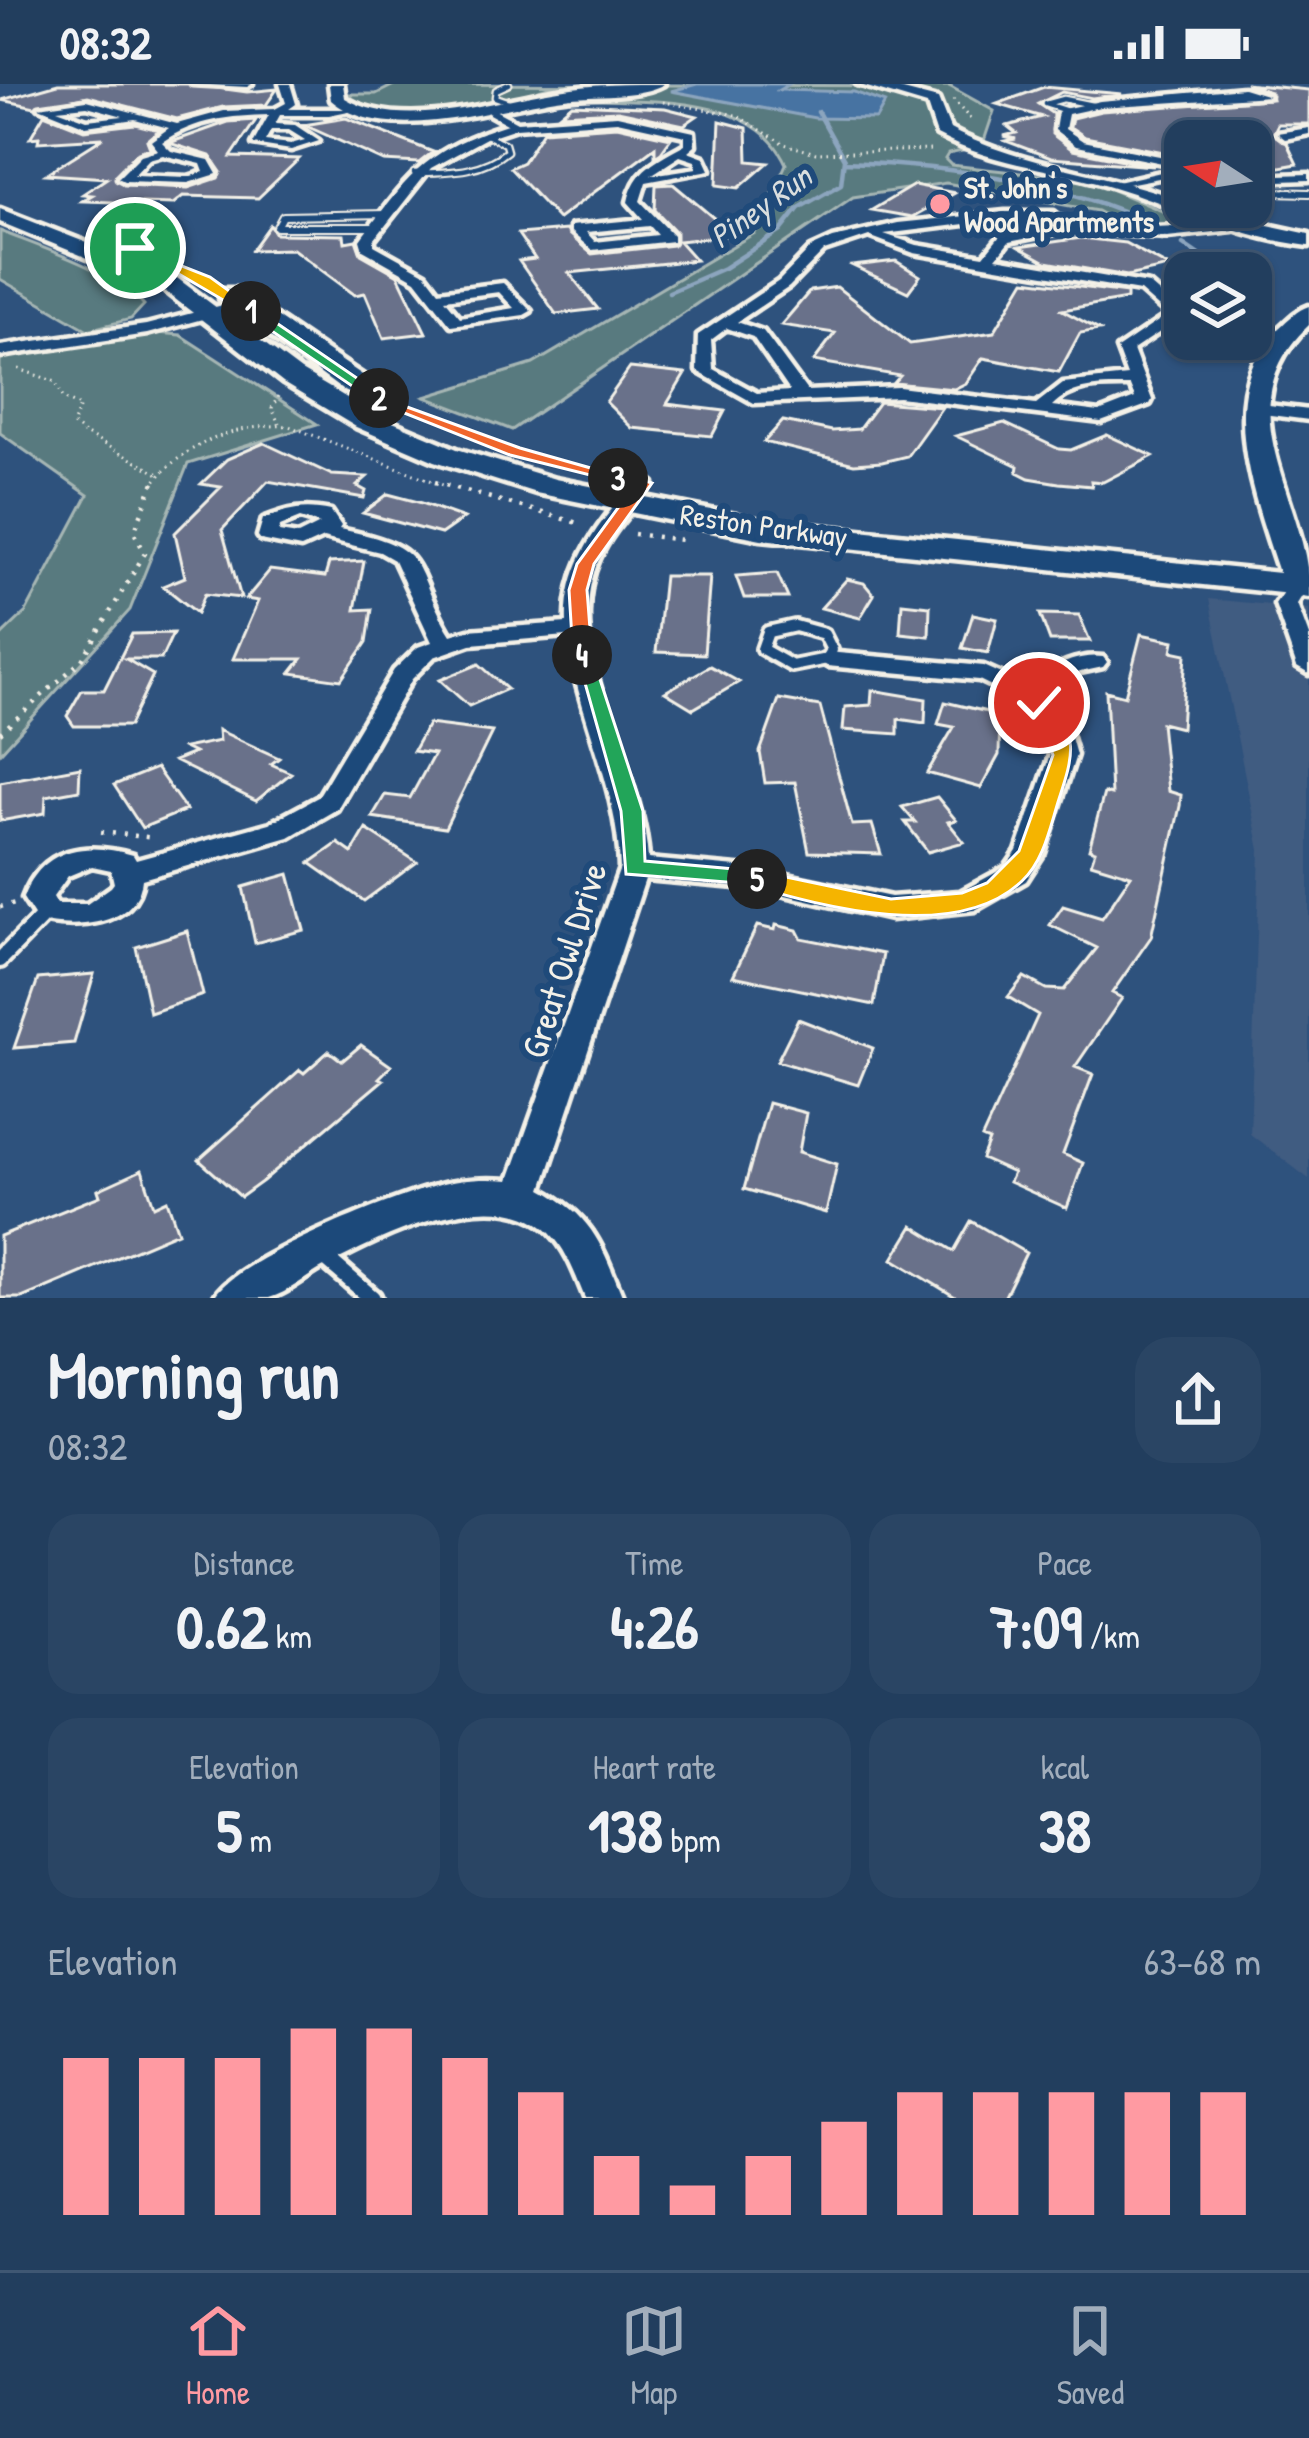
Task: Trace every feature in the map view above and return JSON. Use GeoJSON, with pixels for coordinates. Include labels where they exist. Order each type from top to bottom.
{"type":"FeatureCollection","features":[{"type":"Feature","properties":{"kind":"main road","name":"Reston Parkway"},"geometry":{"type":"LineString","coordinates":[[0,191],[50,219],[183,269],[220,309]]}},
{"type":"Feature","properties":{"kind":"main road","name":"Reston Parkway"},"geometry":{"type":"LineString","coordinates":[[0,215],[130,264],[404,410],[515,452],[626,505],[792,531],[1304,577]]}},
{"type":"Feature","properties":{"kind":"street"},"geometry":{"type":"LineString","coordinates":[[196,84],[247,84]]}},
{"type":"Feature","properties":{"kind":"street"},"geometry":{"type":"LineString","coordinates":[[268,127],[275,114],[291,104],[285,84]]}},
{"type":"Feature","properties":{"kind":"street"},"geometry":{"type":"LineString","coordinates":[[336,84],[338,100],[353,109]]}},
{"type":"Feature","properties":{"kind":"street"},"geometry":{"type":"LineString","coordinates":[[64,102],[87,103],[173,126],[353,109],[435,116],[493,112],[559,94],[657,84]]}},
{"type":"Feature","properties":{"kind":"street"},"geometry":{"type":"LineString","coordinates":[[864,84],[933,102],[938,126],[978,151],[1121,184],[1164,201]]}},
{"type":"Feature","properties":{"kind":"street"},"geometry":{"type":"LineString","coordinates":[[109,89],[45,111],[86,123],[130,118]]}},
{"type":"Feature","properties":{"kind":"street"},"geometry":{"type":"LineString","coordinates":[[1164,162],[1066,138],[1060,122],[1067,111],[1092,105],[1229,95]]}},
{"type":"Feature","properties":{"kind":"street"},"geometry":{"type":"LineString","coordinates":[[493,112],[515,125]]}},
{"type":"Feature","properties":{"kind":"street"},"geometry":{"type":"LineString","coordinates":[[439,296],[503,287],[524,311],[456,322],[421,277],[368,247],[414,172],[447,148],[485,134],[515,125],[581,117],[636,120],[690,134],[690,145],[651,166],[639,180],[634,202],[668,238],[592,246],[576,229],[652,222]]}},
{"type":"Feature","properties":{"kind":"street"},"geometry":{"type":"LineString","coordinates":[[166,151],[145,157],[124,178],[188,180],[211,174],[205,162],[166,151],[156,141],[173,126]]}},
{"type":"Feature","properties":{"kind":"street"},"geometry":{"type":"LineString","coordinates":[[639,180],[704,170],[700,158],[680,152]]}},
{"type":"Feature","properties":{"kind":"street"},"geometry":{"type":"LineString","coordinates":[[1121,184],[1164,173]]}},
{"type":"Feature","properties":{"kind":"street"},"geometry":{"type":"LineString","coordinates":[[1272,181],[1306,179]]}},
{"type":"Feature","properties":{"kind":"street"},"geometry":{"type":"LineString","coordinates":[[875,235],[914,249],[1144,287],[1176,315],[1125,349],[1144,400],[1101,418],[899,392],[754,398],[705,371],[703,338],[793,277],[817,249],[917,223],[1024,212],[1054,216],[1064,227]]}},
{"type":"Feature","properties":{"kind":"street"},"geometry":{"type":"LineString","coordinates":[[987,261],[1005,239],[1064,227],[1170,235],[1221,228]]}},
{"type":"Feature","properties":{"kind":"street"},"geometry":{"type":"LineString","coordinates":[[1236,228],[1309,237]]}},
{"type":"Feature","properties":{"kind":"street"},"geometry":{"type":"LineString","coordinates":[[1,355],[220,309]]}},
{"type":"Feature","properties":{"kind":"street"},"geometry":{"type":"LineString","coordinates":[[1309,313],[1276,344],[1254,403],[1304,577],[1286,604],[1309,668]]}},
{"type":"Feature","properties":{"kind":"street"},"geometry":{"type":"LineString","coordinates":[[724,322],[758,334],[802,396]]}},
{"type":"Feature","properties":{"kind":"street"},"geometry":{"type":"LineString","coordinates":[[1040,412],[1044,402],[1069,386],[1137,381]]}},
{"type":"Feature","properties":{"kind":"street"},"geometry":{"type":"LineString","coordinates":[[1254,403],[1309,411]]}},
{"type":"Feature","properties":{"kind":"street","name":"Great Owl Drive"},"geometry":{"type":"LineString","coordinates":[[522,1196],[634,868],[632,811],[577,628],[585,564],[626,505]]}},
{"type":"Feature","properties":{"kind":"street"},"geometry":{"type":"LineString","coordinates":[[326,533],[373,541],[404,555],[413,566],[428,619],[444,643]]}},
{"type":"Feature","properties":{"kind":"street"},"geometry":{"type":"LineString","coordinates":[[130,872],[279,830],[328,803],[402,675],[412,662],[444,643],[577,628]]}},
{"type":"Feature","properties":{"kind":"street"},"geometry":{"type":"LineString","coordinates":[[634,868],[759,879],[891,908],[965,902],[1016,874],[1030,853],[1063,755],[1054,719],[1025,693],[959,668],[827,658]]}},
{"type":"Feature","properties":{"kind":"street"},"geometry":{"type":"LineString","coordinates":[[1025,693],[1072,667],[1094,662]]}},
{"type":"Feature","properties":{"kind":"street"},"geometry":{"type":"LineString","coordinates":[[110,856],[130,872],[121,897],[105,909],[64,918],[47,912],[38,898],[41,884],[71,861],[110,856]]}},
{"type":"Feature","properties":{"kind":"street"},"geometry":{"type":"LineString","coordinates":[[233,1298],[351,1231],[452,1198],[522,1196],[561,1218],[604,1298]]}},
{"type":"Feature","properties":{"kind":"lane"},"geometry":{"type":"LineString","coordinates":[[509,84],[496,90],[495,97],[518,106]]}},
{"type":"Feature","properties":{"kind":"lane"},"geometry":{"type":"LineString","coordinates":[[1067,111],[1045,104],[1063,99],[1092,105]]}},
{"type":"Feature","properties":{"kind":"lane"},"geometry":{"type":"LineString","coordinates":[[414,172],[470,168],[501,159],[507,152],[505,144],[485,134]]}},
{"type":"Feature","properties":{"kind":"lane"},"geometry":{"type":"LineString","coordinates":[[1272,192],[1309,194]]}},
{"type":"Feature","properties":{"kind":"lane"},"geometry":{"type":"LineString","coordinates":[[284,216],[382,221],[277,227],[284,216]]}},
{"type":"Feature","properties":{"kind":"lane"},"geometry":{"type":"LineString","coordinates":[[779,628],[812,628],[830,641],[827,658],[809,666],[780,664],[768,657],[762,640],[779,628]]}},
{"type":"Feature","properties":{"kind":"lane"},"geometry":{"type":"LineString","coordinates":[[0,960],[47,912]]}},
{"type":"Feature","properties":{"kind":"lane"},"geometry":{"type":"LineString","coordinates":[[317,1250],[372,1298]]}},
{"type":"Feature","properties":{"kind":"path"},"geometry":{"type":"LineString","coordinates":[[648,100],[721,111],[784,144],[830,154],[921,148],[935,157]]}},
{"type":"Feature","properties":{"kind":"path"},"geometry":{"type":"LineString","coordinates":[[1,355],[49,375],[63,398],[80,406],[74,425],[125,461],[160,474]]}},
{"type":"Feature","properties":{"kind":"path"},"geometry":{"type":"LineString","coordinates":[[0,733],[82,660],[101,632],[145,554],[134,532],[160,474],[191,451],[279,424],[449,488],[540,516],[626,505]]}},
{"type":"Feature","properties":{"kind":"path"},"geometry":{"type":"LineString","coordinates":[[94,833],[161,839]]}},
{"type":"Feature","properties":{"kind":"path"},"geometry":{"type":"LineString","coordinates":[[8,904],[13,889]]}},
{"type":"Feature","properties":{"kind":"shaded area"},"geometry":{"type":"Polygon","coordinates":[[[697,84],[789,84],[779,90],[854,92],[885,103],[876,119],[815,118],[671,91],[697,84]]]}},
{"type":"Feature","properties":{"kind":"shaded area"},"geometry":{"type":"Polygon","coordinates":[[[1209,599],[1309,609],[1309,1179],[1250,1134],[1260,850],[1209,599]]]}},
{"type":"Feature","properties":{"kind":"green space"},"geometry":{"type":"Polygon","coordinates":[[[396,84],[949,86],[994,111],[982,147],[948,154],[945,159],[951,165],[1092,181],[1164,212],[1164,227],[1131,230],[1097,211],[946,183],[853,197],[512,430],[425,397],[533,364],[755,233],[786,164],[770,140],[749,123],[693,105],[573,98],[585,96],[585,89],[559,86],[534,92],[537,97],[412,113],[365,105],[348,94],[376,94],[396,84]]]}},
{"type":"Feature","properties":{"kind":"green space"},"geometry":{"type":"Polygon","coordinates":[[[0,231],[97,271],[144,305],[131,319],[88,330],[0,279],[0,231]]]}},
{"type":"Feature","properties":{"kind":"green space"},"geometry":{"type":"Polygon","coordinates":[[[157,333],[180,335],[317,424],[188,464],[130,610],[0,753],[0,637],[26,612],[88,495],[0,433],[0,359],[157,333]]]}},
{"type":"Feature","properties":{"kind":"building"},"geometry":{"type":"Polygon","coordinates":[[[58,84],[188,84],[247,92],[277,89],[266,105],[223,107],[177,119],[88,96],[35,107],[2,100],[58,84]]]}},
{"type":"Feature","properties":{"kind":"building"},"geometry":{"type":"Polygon","coordinates":[[[1245,84],[1309,90],[1309,124],[1278,124],[1273,134],[1287,143],[1297,164],[1272,168],[1272,120],[1164,120],[1164,152],[1085,137],[1070,127],[1072,118],[1101,111],[1272,99],[1270,92],[1245,84]]]}},
{"type":"Feature","properties":{"kind":"building"},"geometry":{"type":"Polygon","coordinates":[[[1044,87],[1122,94],[1092,98],[1062,92],[1038,104],[1053,114],[1052,134],[1073,150],[1154,166],[1051,158],[1006,141],[1016,139],[1004,136],[1016,133],[1007,126],[1042,117],[997,104],[1044,87]]]}},
{"type":"Feature","properties":{"kind":"building"},"geometry":{"type":"Polygon","coordinates":[[[572,104],[665,108],[697,116],[684,125],[618,111],[560,114],[572,104]]]}},
{"type":"Feature","properties":{"kind":"building"},"geometry":{"type":"Polygon","coordinates":[[[44,114],[84,130],[135,124],[159,130],[147,140],[150,148],[138,152],[115,175],[124,185],[188,188],[218,178],[221,172],[210,156],[169,143],[228,122],[256,120],[231,157],[299,159],[258,198],[183,196],[173,204],[82,201],[92,195],[83,194],[107,178],[46,174],[103,138],[38,142],[39,137],[30,138],[44,114]]]}},
{"type":"Feature","properties":{"kind":"building"},"geometry":{"type":"Polygon","coordinates":[[[346,118],[433,152],[419,163],[384,161],[304,125],[346,118]]]}},
{"type":"Feature","properties":{"kind":"building"},"geometry":{"type":"Polygon","coordinates":[[[720,121],[747,128],[748,161],[768,163],[739,188],[717,185],[720,121]]]}},
{"type":"Feature","properties":{"kind":"building"},"geometry":{"type":"Polygon","coordinates":[[[617,126],[671,138],[661,152],[655,156],[655,147],[558,219],[510,168],[523,162],[543,131],[617,126]]]}},
{"type":"Feature","properties":{"kind":"building"},"geometry":{"type":"Polygon","coordinates":[[[673,184],[734,235],[679,241],[696,260],[569,273],[598,309],[556,314],[519,261],[535,259],[518,234],[566,230],[592,254],[674,245],[676,232],[655,210],[656,185],[673,184]]]}},
{"type":"Feature","properties":{"kind":"building","name":"St. John's Wood Apartments"},"geometry":{"type":"Polygon","coordinates":[[[914,185],[955,193],[912,217],[872,210],[914,185]]]}},
{"type":"Feature","properties":{"kind":"building"},"geometry":{"type":"Polygon","coordinates":[[[270,225],[276,234],[344,235],[345,242],[356,240],[361,254],[398,275],[426,333],[384,338],[365,293],[355,295],[293,249],[252,250],[270,225]]]}},
{"type":"Feature","properties":{"kind":"building"},"geometry":{"type":"Polygon","coordinates":[[[1081,238],[1125,243],[1164,268],[1127,276],[1046,262],[1019,247],[1081,238]]]}},
{"type":"Feature","properties":{"kind":"building"},"geometry":{"type":"Polygon","coordinates":[[[896,261],[920,276],[908,292],[853,266],[896,261]]]}},
{"type":"Feature","properties":{"kind":"building"},"geometry":{"type":"Polygon","coordinates":[[[1025,280],[1127,293],[1127,299],[1062,310],[1099,330],[1080,333],[1059,372],[983,358],[966,383],[954,389],[894,383],[900,376],[814,361],[835,333],[781,325],[810,291],[837,287],[910,344],[994,332],[1025,280]]]}},
{"type":"Feature","properties":{"kind":"building"},"geometry":{"type":"Polygon","coordinates":[[[630,368],[685,374],[667,404],[725,411],[712,436],[632,428],[606,402],[630,368]]]}},
{"type":"Feature","properties":{"kind":"building"},"geometry":{"type":"Polygon","coordinates":[[[879,402],[942,407],[907,456],[882,462],[854,464],[764,442],[783,421],[832,431],[859,429],[879,402]]]}},
{"type":"Feature","properties":{"kind":"building"},"geometry":{"type":"Polygon","coordinates":[[[1004,423],[1059,449],[1071,450],[1107,435],[1153,456],[1103,482],[1091,481],[1092,486],[1059,483],[1029,478],[1017,472],[1018,466],[956,436],[1004,423]]]}},
{"type":"Feature","properties":{"kind":"building"},"geometry":{"type":"Polygon","coordinates":[[[264,443],[332,475],[367,477],[357,486],[366,491],[364,498],[268,481],[222,530],[241,598],[205,594],[197,613],[163,586],[185,577],[175,533],[221,487],[201,484],[227,459],[264,443]]]}},
{"type":"Feature","properties":{"kind":"building"},"geometry":{"type":"Polygon","coordinates":[[[388,494],[464,518],[441,534],[363,513],[388,494]]]}},
{"type":"Feature","properties":{"kind":"building"},"geometry":{"type":"Polygon","coordinates":[[[364,561],[355,610],[372,609],[367,642],[341,680],[291,673],[302,659],[233,659],[258,601],[246,599],[270,570],[325,577],[329,563],[364,561]]]}},
{"type":"Feature","properties":{"kind":"building"},"geometry":{"type":"Polygon","coordinates":[[[777,573],[788,598],[744,598],[736,576],[777,573]]]}},
{"type":"Feature","properties":{"kind":"building"},"geometry":{"type":"Polygon","coordinates":[[[664,576],[710,576],[704,654],[656,652],[664,576]]]}},
{"type":"Feature","properties":{"kind":"building"},"geometry":{"type":"Polygon","coordinates":[[[847,579],[864,583],[874,595],[860,618],[821,608],[847,579]]]}},
{"type":"Feature","properties":{"kind":"building"},"geometry":{"type":"Polygon","coordinates":[[[902,603],[930,606],[929,636],[900,633],[902,603]]]}},
{"type":"Feature","properties":{"kind":"building"},"geometry":{"type":"Polygon","coordinates":[[[973,614],[997,619],[988,653],[962,648],[973,614]]]}},
{"type":"Feature","properties":{"kind":"building"},"geometry":{"type":"Polygon","coordinates":[[[1040,614],[1079,615],[1090,641],[1050,641],[1040,614]]]}},
{"type":"Feature","properties":{"kind":"building"},"geometry":{"type":"Polygon","coordinates":[[[173,633],[161,659],[126,659],[153,675],[129,726],[74,726],[67,716],[82,690],[104,690],[132,634],[173,633]]]}},
{"type":"Feature","properties":{"kind":"building"},"geometry":{"type":"Polygon","coordinates":[[[1141,634],[1174,641],[1172,651],[1186,654],[1181,728],[1161,723],[1168,791],[1181,795],[1180,806],[1151,937],[1112,993],[1122,998],[1075,1067],[1093,1074],[1063,1154],[1083,1163],[1067,1208],[1009,1182],[1013,1173],[982,1159],[989,1141],[982,1138],[1038,1015],[1008,997],[1024,977],[1046,989],[1064,990],[1097,948],[1050,925],[1063,906],[1102,918],[1131,875],[1091,863],[1095,851],[1089,849],[1104,793],[1111,795],[1106,691],[1125,696],[1141,634]]]}},
{"type":"Feature","properties":{"kind":"building"},"geometry":{"type":"Polygon","coordinates":[[[479,664],[507,689],[469,706],[440,680],[479,664]]]}},
{"type":"Feature","properties":{"kind":"building"},"geometry":{"type":"Polygon","coordinates":[[[710,666],[739,682],[693,709],[665,692],[710,666]]]}},
{"type":"Feature","properties":{"kind":"building"},"geometry":{"type":"Polygon","coordinates":[[[872,690],[926,699],[925,723],[898,719],[898,734],[843,730],[845,707],[871,705],[872,690]]]}},
{"type":"Feature","properties":{"kind":"building"},"geometry":{"type":"Polygon","coordinates":[[[779,699],[820,706],[852,825],[872,824],[881,854],[809,852],[795,782],[765,783],[760,752],[779,699]]]}},
{"type":"Feature","properties":{"kind":"building"},"geometry":{"type":"Polygon","coordinates":[[[945,702],[1000,715],[999,755],[981,788],[927,773],[954,727],[938,724],[945,702]]]}},
{"type":"Feature","properties":{"kind":"building"},"geometry":{"type":"Polygon","coordinates":[[[428,724],[492,732],[445,828],[372,817],[385,795],[410,798],[434,754],[413,751],[428,724]]]}},
{"type":"Feature","properties":{"kind":"building"},"geometry":{"type":"Polygon","coordinates":[[[218,730],[279,758],[271,764],[291,773],[256,801],[174,761],[194,753],[184,748],[219,741],[218,730]]]}},
{"type":"Feature","properties":{"kind":"building"},"geometry":{"type":"Polygon","coordinates":[[[80,767],[79,790],[46,796],[45,813],[0,821],[0,782],[80,767]]]}},
{"type":"Feature","properties":{"kind":"building"},"geometry":{"type":"Polygon","coordinates":[[[156,768],[186,810],[142,828],[114,785],[156,768]]]}},
{"type":"Feature","properties":{"kind":"building"},"geometry":{"type":"Polygon","coordinates":[[[937,797],[956,820],[948,822],[964,842],[928,852],[905,822],[915,822],[902,807],[937,797]]]}},
{"type":"Feature","properties":{"kind":"building"},"geometry":{"type":"Polygon","coordinates":[[[366,829],[417,862],[364,901],[310,863],[338,843],[352,853],[366,829]]]}},
{"type":"Feature","properties":{"kind":"building"},"geometry":{"type":"Polygon","coordinates":[[[289,874],[304,930],[255,943],[243,887],[289,874]]]}},
{"type":"Feature","properties":{"kind":"building"},"geometry":{"type":"Polygon","coordinates":[[[776,925],[797,930],[801,938],[883,954],[874,1005],[733,976],[757,926],[775,930],[776,925]]]}},
{"type":"Feature","properties":{"kind":"building"},"geometry":{"type":"Polygon","coordinates":[[[187,931],[203,995],[150,1013],[136,947],[187,931]]]}},
{"type":"Feature","properties":{"kind":"building"},"geometry":{"type":"Polygon","coordinates":[[[94,974],[74,1043],[14,1048],[38,979],[94,974]]]}},
{"type":"Feature","properties":{"kind":"building"},"geometry":{"type":"Polygon","coordinates":[[[798,1019],[873,1048],[858,1085],[777,1061],[798,1019]]]}},
{"type":"Feature","properties":{"kind":"building"},"geometry":{"type":"Polygon","coordinates":[[[361,1045],[391,1066],[379,1078],[383,1080],[241,1197],[199,1160],[300,1070],[304,1073],[329,1051],[342,1061],[361,1045]]]}},
{"type":"Feature","properties":{"kind":"building"},"geometry":{"type":"Polygon","coordinates":[[[768,1103],[806,1113],[799,1152],[837,1164],[826,1213],[744,1189],[768,1103]]]}},
{"type":"Feature","properties":{"kind":"building"},"geometry":{"type":"Polygon","coordinates":[[[142,1170],[154,1206],[167,1200],[178,1232],[22,1298],[0,1298],[0,1236],[100,1196],[98,1190],[142,1170]]]}},
{"type":"Feature","properties":{"kind":"building"},"geometry":{"type":"Polygon","coordinates":[[[971,1221],[1026,1253],[1004,1298],[957,1298],[893,1259],[913,1226],[954,1251],[971,1221]]]}},
{"type":"Feature","properties":{"kind":"waterway","name":"Piney Run"},"geometry":{"type":"LineString","coordinates":[[669,292],[724,268],[781,231],[799,208],[841,184],[844,159],[818,112]]}},
{"type":"Feature","properties":{"kind":"waterway"},"geometry":{"type":"LineString","coordinates":[[844,162],[1004,178],[1082,197],[1156,226]]}},
{"type":"Feature","properties":{"kind":"waterway"},"geometry":{"type":"LineString","coordinates":[[1183,244],[1195,252]]}},
{"type":"Feature","properties":{"kind":"place","name":"St. John's Wood Apartments"},"geometry":{"type":"Point","coordinates":[940,204]}},
{"type":"Feature","properties":{"kind":"route"},"geometry":{"type":"LineString","coordinates":[[135,248],[219,288],[352,384],[404,410],[515,452],[644,483],[606,529],[585,564],[578,590],[577,628],[632,811],[634,868],[759,879],[846,902],[891,908],[965,902],[1016,874],[1030,853],[1063,755],[1062,736],[1039,703]]}}]}
